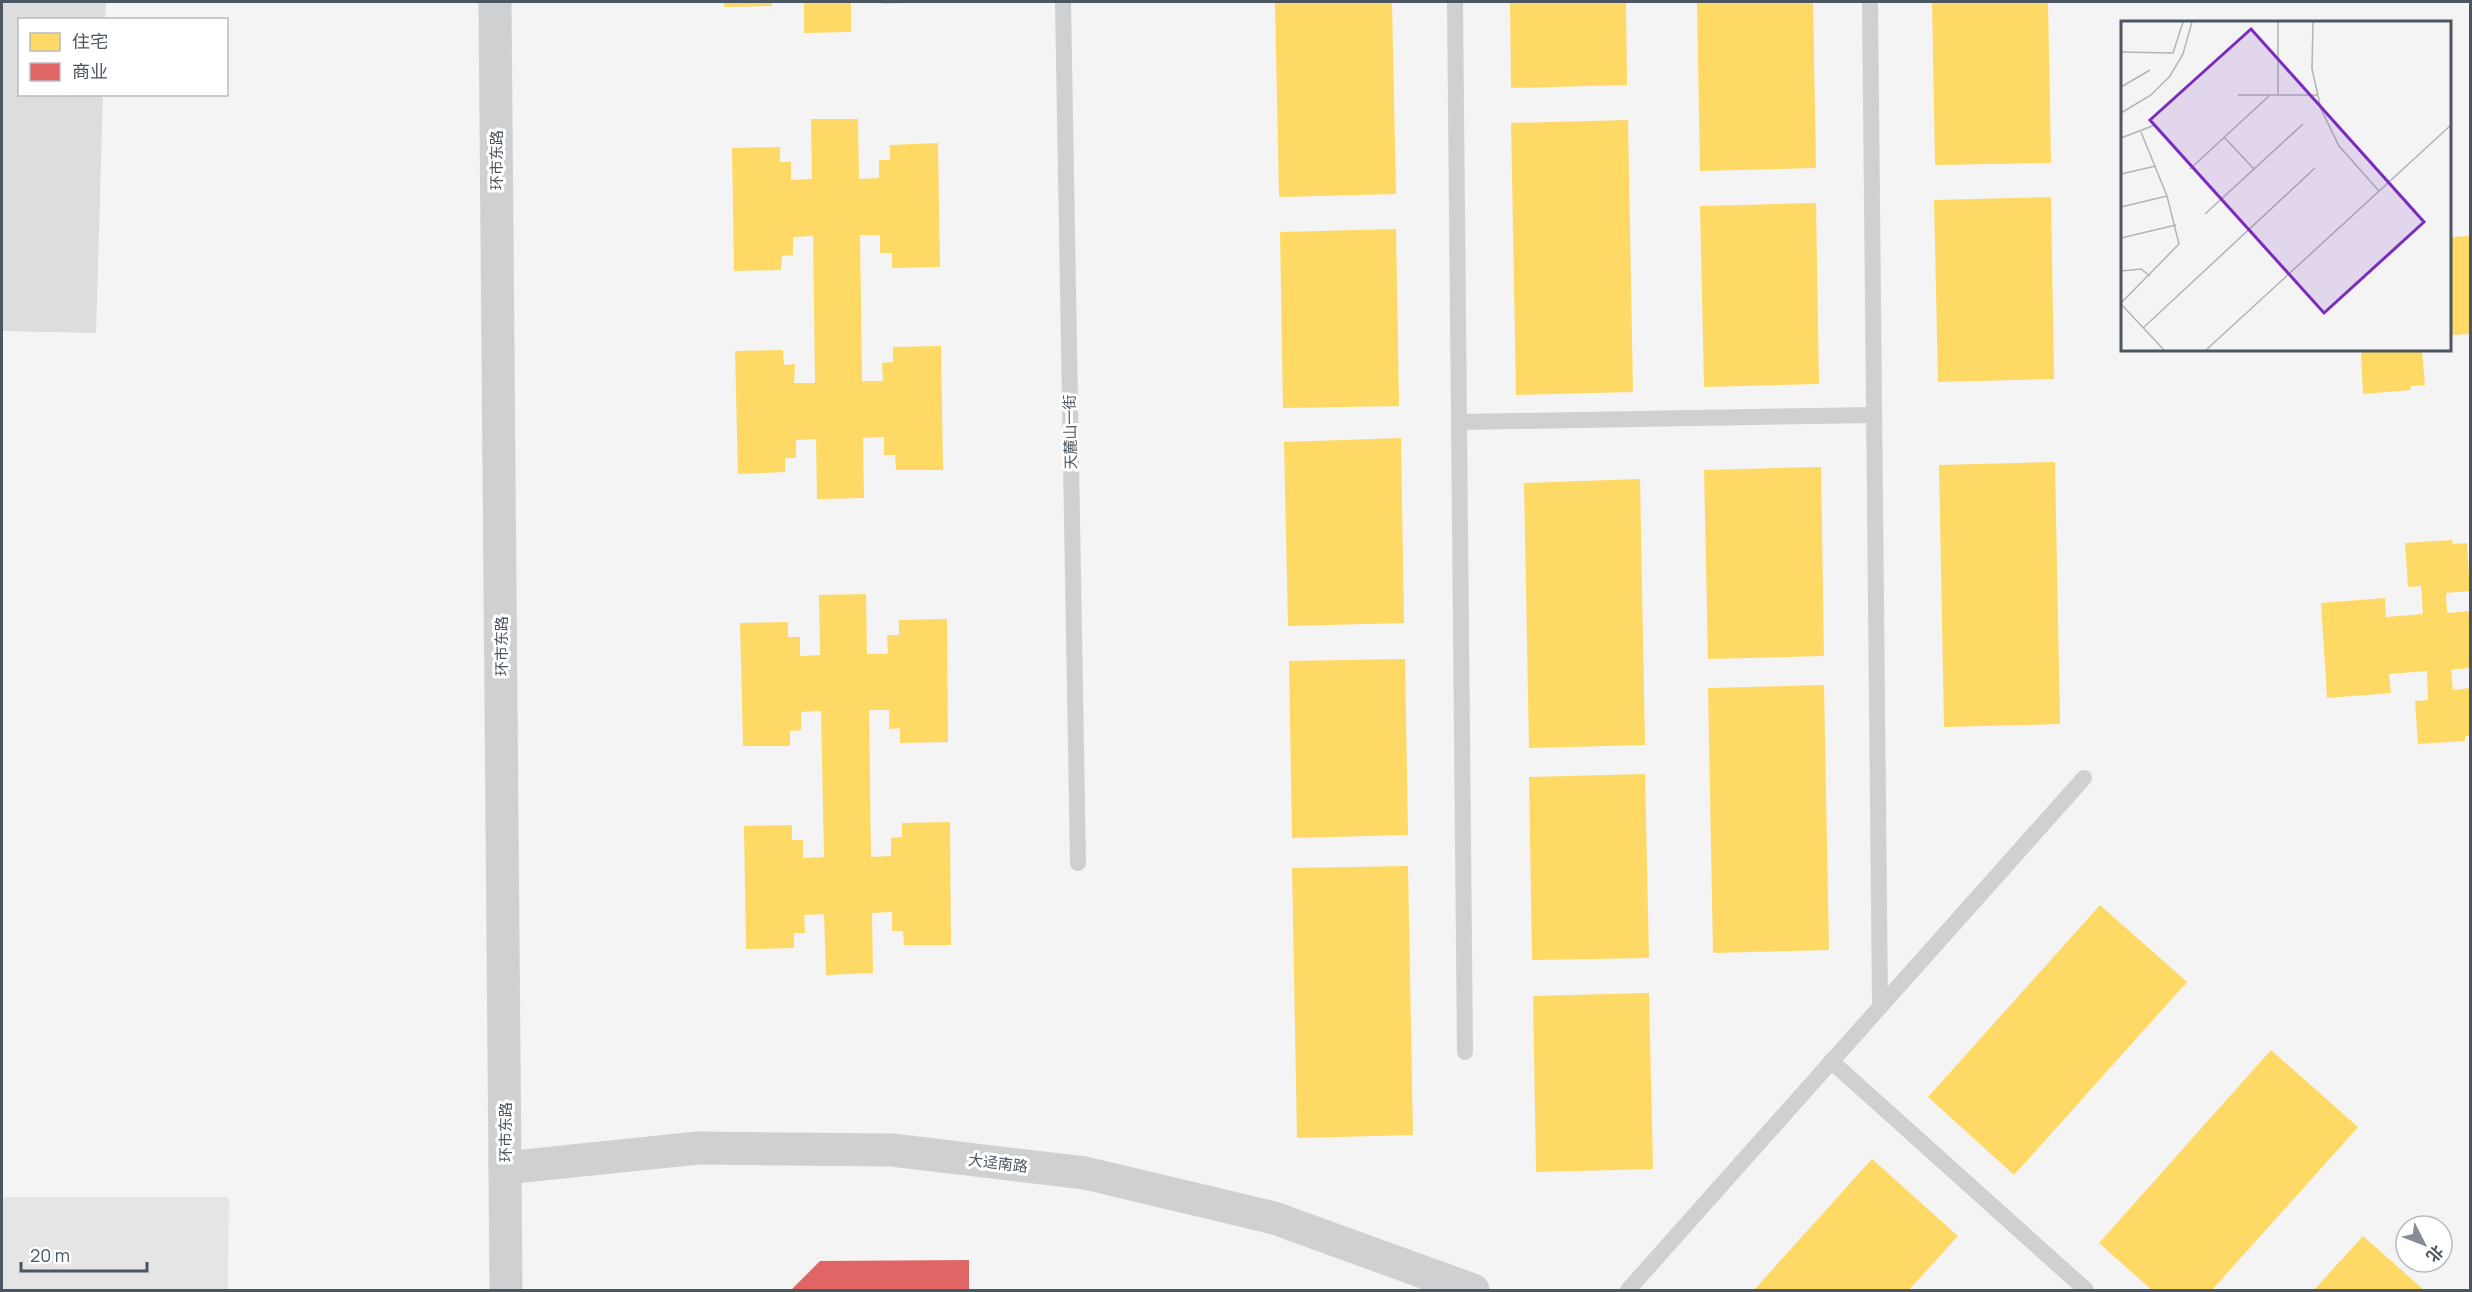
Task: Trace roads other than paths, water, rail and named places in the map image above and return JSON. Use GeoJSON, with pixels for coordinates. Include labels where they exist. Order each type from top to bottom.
{"type":"FeatureCollection","features":[{"type":"Feature","properties":{"kind":"street","name":"环市东路"},"geometry":{"type":"LineString","coordinates":[[495,2],[506,1290]]}},
{"type":"Feature","properties":{"kind":"street","name":"大迳南路"},"geometry":{"type":"LineString","coordinates":[[505,1168],[698,1148],[892,1150],[1085,1173],[1274,1218],[1473,1290]]}},
{"type":"Feature","properties":{"kind":"lane","name":"天麓山一街"},"geometry":{"type":"LineString","coordinates":[[1063,2],[1078,863]]}},
{"type":"Feature","properties":{"kind":"lane"},"geometry":{"type":"LineString","coordinates":[[1455,2],[1465,1052]]}},
{"type":"Feature","properties":{"kind":"lane"},"geometry":{"type":"LineString","coordinates":[[1870,2],[1880,1005]]}},
{"type":"Feature","properties":{"kind":"lane"},"geometry":{"type":"LineString","coordinates":[[1458,422],[1874,415]]}},
{"type":"Feature","properties":{"kind":"lane"},"geometry":{"type":"LineString","coordinates":[[1628,1290],[2084,778]]}},
{"type":"Feature","properties":{"kind":"lane"},"geometry":{"type":"LineString","coordinates":[[1831,1061],[2086,1290]]}}]}
